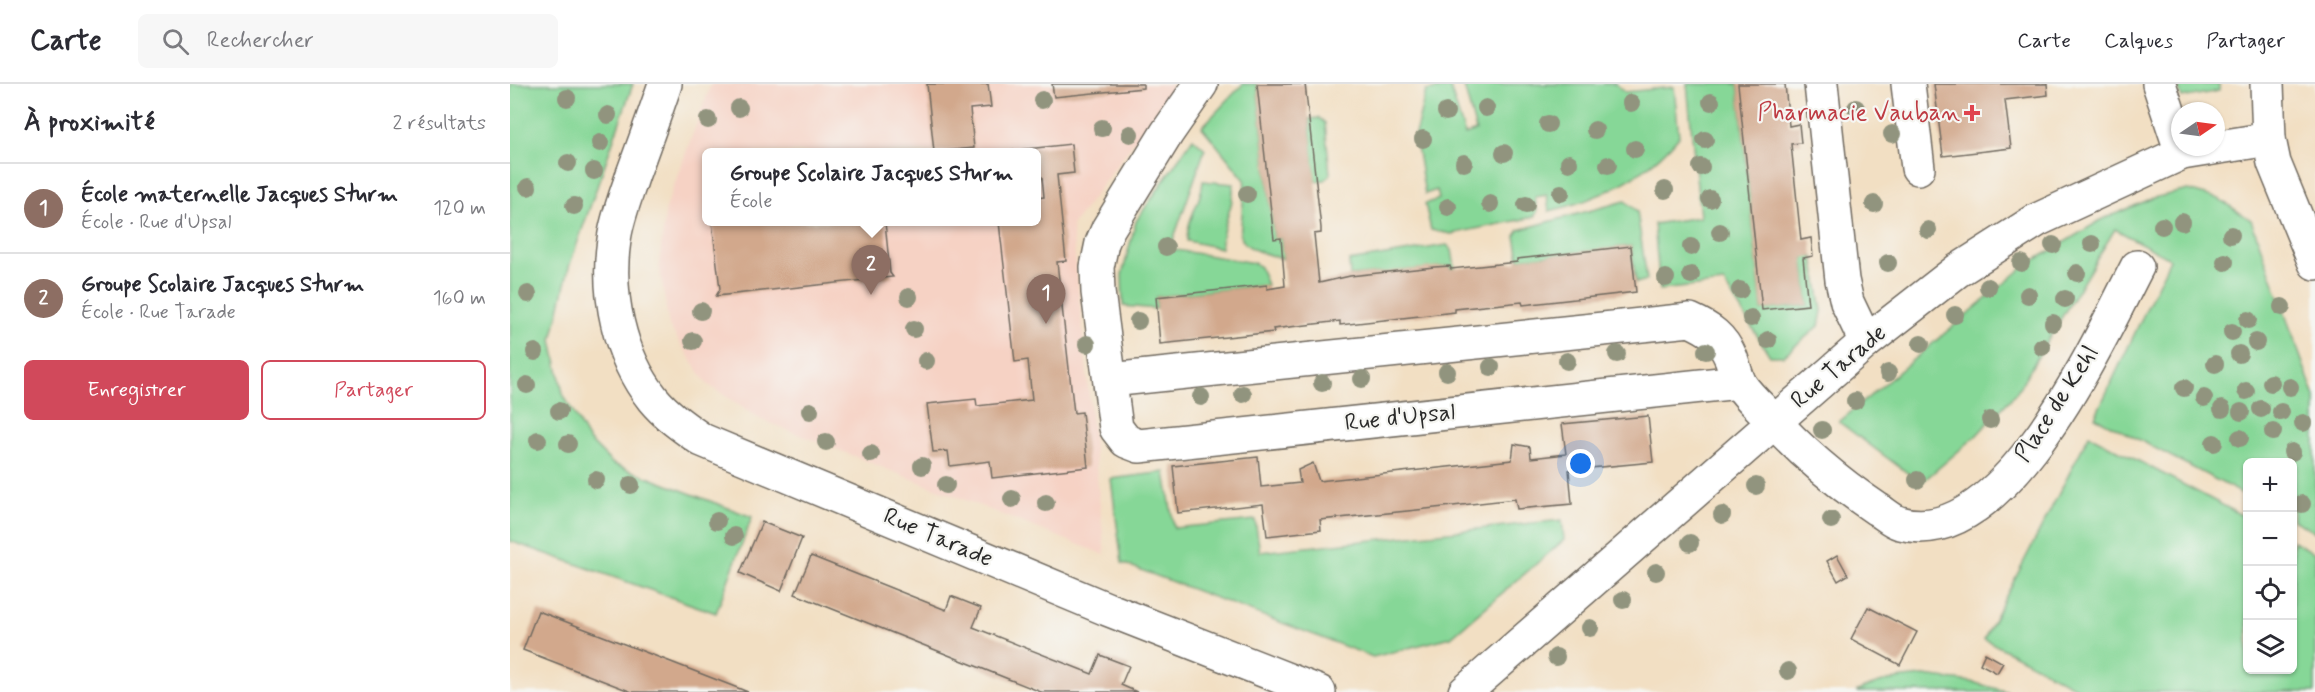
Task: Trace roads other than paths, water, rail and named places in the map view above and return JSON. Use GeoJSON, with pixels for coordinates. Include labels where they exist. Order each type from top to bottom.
{"type":"FeatureCollection","features":[{"type":"Feature","properties":{"kind":"street","name":"Rue Tarade"},"geometry":{"type":"LineString","coordinates":[[665,84],[619,216],[611,270],[616,316],[625,347],[638,375],[654,400],[677,423],[702,440],[1107,609],[1319,692]]}},
{"type":"Feature","properties":{"kind":"street","name":"Rue d'Upsal"},"geometry":{"type":"LineString","coordinates":[[1201,84],[1167,133],[1108,229],[1102,243],[1097,267],[1098,292],[1116,428],[1126,441],[1139,446],[1739,382]]}},
{"type":"Feature","properties":{"kind":"street"},"geometry":{"type":"LineString","coordinates":[[1821,84],[1842,280],[1846,302],[1866,342]]}},
{"type":"Feature","properties":{"kind":"street"},"geometry":{"type":"LineString","coordinates":[[1908,84],[1918,168]]}},
{"type":"Feature","properties":{"kind":"street"},"geometry":{"type":"LineString","coordinates":[[2158,84],[2171,121]]}},
{"type":"Feature","properties":{"kind":"street"},"geometry":{"type":"LineString","coordinates":[[2268,84],[2269,139],[2278,176],[2315,263]]}},
{"type":"Feature","properties":{"kind":"street","name":"Rue Tarade"},"geometry":{"type":"LineString","coordinates":[[2225,146],[2269,139]]}},
{"type":"Feature","properties":{"kind":"street","name":"Rue Tarade"},"geometry":{"type":"LineString","coordinates":[[1465,692],[1866,342],[1957,271],[2037,220],[2176,156]]}},
{"type":"Feature","properties":{"kind":"street","name":"Place de Kehl"},"geometry":{"type":"LineString","coordinates":[[1774,422],[1818,464],[1898,523],[1923,527],[1952,521],[1992,494],[2025,460],[2077,382],[2138,267]]}},
{"type":"Feature","properties":{"kind":"street"},"geometry":{"type":"LineString","coordinates":[[1110,380],[1690,320],[1720,336],[1731,357],[1739,382],[1774,422]]}},
{"type":"Feature","properties":{"kind":"place","name":"Pharmacie Vauban"},"geometry":{"type":"Point","coordinates":[1972,113]}},
{"type":"Feature","properties":{"kind":"place","name":"Groupe Scolaire Jacques Sturm"},"geometry":{"type":"Point","coordinates":[871,295]}},
{"type":"Feature","properties":{"kind":"place","name":"École maternelle Jacques Sturm"},"geometry":{"type":"Point","coordinates":[1046,324]}}]}
